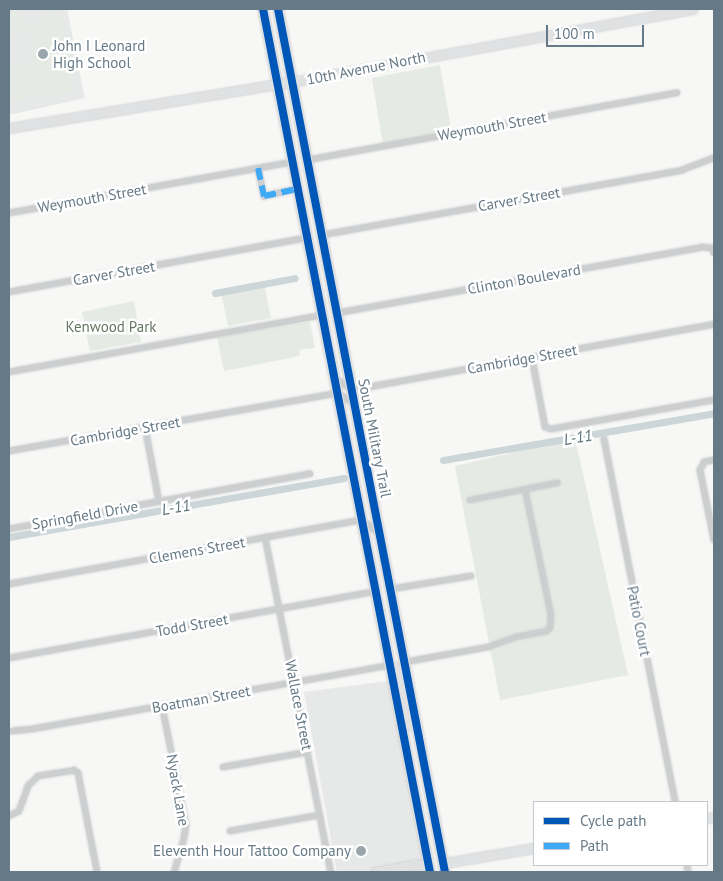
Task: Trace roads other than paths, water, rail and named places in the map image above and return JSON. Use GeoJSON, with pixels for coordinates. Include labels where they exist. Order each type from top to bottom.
{"type":"FeatureCollection","features":[{"type":"Feature","properties":{"kind":"main road","name":"South Military Trail"},"geometry":{"type":"LineString","coordinates":[[263,9],[390,665],[432,870]]}},
{"type":"Feature","properties":{"kind":"main road","name":"South Military Trail"},"geometry":{"type":"LineString","coordinates":[[278,9],[445,868]]}},
{"type":"Feature","properties":{"kind":"main road"},"geometry":{"type":"LineString","coordinates":[[380,614],[386,620],[392,652],[405,662]]}},
{"type":"Feature","properties":{"kind":"main road"},"geometry":{"type":"LineString","coordinates":[[390,665],[396,669],[400,677],[409,724],[418,729]]}},
{"type":"Feature","properties":{"kind":"main road"},"geometry":{"type":"LineString","coordinates":[[414,785],[418,794],[432,855],[445,868]]}},
{"type":"Feature","properties":{"kind":"street","name":"10th Avenue North"},"geometry":{"type":"LineString","coordinates":[[9,128],[291,82],[692,9]]}},
{"type":"Feature","properties":{"kind":"street","name":"Weymouth Street"},"geometry":{"type":"LineString","coordinates":[[307,160],[677,93]]}},
{"type":"Feature","properties":{"kind":"street","name":"Carver Street"},"geometry":{"type":"LineString","coordinates":[[322,235],[682,170],[714,158]]}},
{"type":"Feature","properties":{"kind":"street","name":"Weymouth Street"},"geometry":{"type":"LineString","coordinates":[[9,213],[293,162]]}},
{"type":"Feature","properties":{"kind":"street"},"geometry":{"type":"LineString","coordinates":[[258,168],[264,196],[298,189]]}},
{"type":"Feature","properties":{"kind":"street","name":"Carver Street"},"geometry":{"type":"LineString","coordinates":[[9,292],[307,238]]}},
{"type":"Feature","properties":{"kind":"street","name":"Clinton Boulevard"},"geometry":{"type":"LineString","coordinates":[[337,313],[702,247],[713,250]]}},
{"type":"Feature","properties":{"kind":"street"},"geometry":{"type":"LineString","coordinates":[[9,372],[322,315]]}},
{"type":"Feature","properties":{"kind":"street","name":"Cambridge Street"},"geometry":{"type":"LineString","coordinates":[[352,390],[714,324]]}},
{"type":"Feature","properties":{"kind":"street"},"geometry":{"type":"LineString","coordinates":[[532,358],[545,427],[551,429],[714,400]]}},
{"type":"Feature","properties":{"kind":"street"},"geometry":{"type":"LineString","coordinates":[[334,377],[352,390]]}},
{"type":"Feature","properties":{"kind":"street"},"geometry":{"type":"LineString","coordinates":[[338,393],[355,404]]}},
{"type":"Feature","properties":{"kind":"street","name":"Cambridge Street"},"geometry":{"type":"LineString","coordinates":[[9,451],[338,393]]}},
{"type":"Feature","properties":{"kind":"street"},"geometry":{"type":"LineString","coordinates":[[145,427],[159,502]]}},
{"type":"Feature","properties":{"kind":"street","name":"Patio Court"},"geometry":{"type":"LineString","coordinates":[[604,439],[675,801]]}},
{"type":"Feature","properties":{"kind":"street"},"geometry":{"type":"LineString","coordinates":[[714,460],[704,462],[700,470],[714,540]]}},
{"type":"Feature","properties":{"kind":"street","name":"Springfield Drive"},"geometry":{"type":"LineString","coordinates":[[9,528],[310,474]]}},
{"type":"Feature","properties":{"kind":"street"},"geometry":{"type":"LineString","coordinates":[[470,500],[557,483]]}},
{"type":"Feature","properties":{"kind":"street"},"geometry":{"type":"LineString","coordinates":[[405,662],[488,647],[516,637],[546,631],[550,628],[551,615],[525,490]]}},
{"type":"Feature","properties":{"kind":"street"},"geometry":{"type":"LineString","coordinates":[[362,520],[380,535]]}},
{"type":"Feature","properties":{"kind":"street","name":"Clemens Street"},"geometry":{"type":"LineString","coordinates":[[9,584],[362,520]]}},
{"type":"Feature","properties":{"kind":"street","name":"Wallace Street"},"geometry":{"type":"LineString","coordinates":[[265,537],[281,609],[331,872]]}},
{"type":"Feature","properties":{"kind":"street"},"geometry":{"type":"LineString","coordinates":[[390,589],[471,576]]}},
{"type":"Feature","properties":{"kind":"street","name":"Todd Street"},"geometry":{"type":"LineString","coordinates":[[9,658],[376,591]]}},
{"type":"Feature","properties":{"kind":"street","name":"Boatman Street"},"geometry":{"type":"LineString","coordinates":[[12,731],[390,665]]}},
{"type":"Feature","properties":{"kind":"street","name":"Nyack Lane"},"geometry":{"type":"LineString","coordinates":[[162,706],[186,825],[174,872]]}},
{"type":"Feature","properties":{"kind":"street"},"geometry":{"type":"LineString","coordinates":[[223,768],[308,752]]}},
{"type":"Feature","properties":{"kind":"street"},"geometry":{"type":"LineString","coordinates":[[9,816],[19,811],[28,786],[38,776],[74,770],[78,774],[97,872]]}},
{"type":"Feature","properties":{"kind":"street"},"geometry":{"type":"LineString","coordinates":[[230,831],[320,815]]}},
{"type":"Feature","properties":{"kind":"street"},"geometry":{"type":"LineString","coordinates":[[445,868],[533,848]]}},
{"type":"Feature","properties":{"kind":"street"},"geometry":{"type":"LineString","coordinates":[[375,872],[417,864],[432,870]]}},
{"type":"Feature","properties":{"kind":"waterway"},"geometry":{"type":"LineString","coordinates":[[215,293],[295,278]]}},
{"type":"Feature","properties":{"kind":"waterway","name":"L-11"},"geometry":{"type":"LineString","coordinates":[[443,460],[714,413]]}},
{"type":"Feature","properties":{"kind":"waterway","name":"L-11"},"geometry":{"type":"LineString","coordinates":[[9,537],[344,478]]}},
{"type":"Feature","properties":{"kind":"place","name":"John I Leonard High School"},"geometry":{"type":"Point","coordinates":[43,54]}},
{"type":"Feature","properties":{"kind":"place","name":"Eleventh Hour Tattoo Company"},"geometry":{"type":"Point","coordinates":[361,851]}},
{"type":"Feature","properties":{"kind":"park label","name":"Kenwood Park"},"geometry":{"type":"Point","coordinates":[111,327]}}]}
